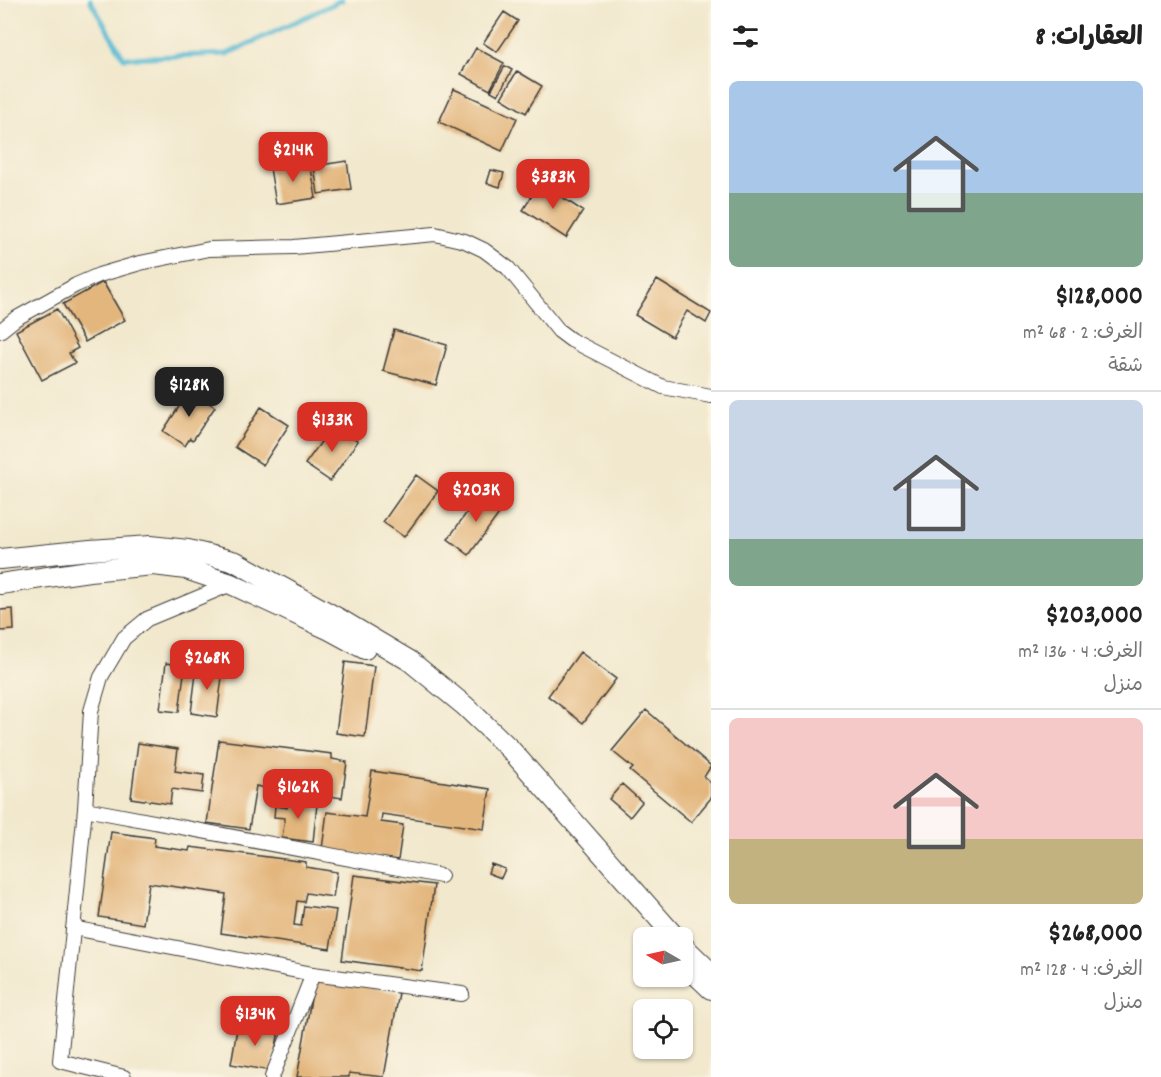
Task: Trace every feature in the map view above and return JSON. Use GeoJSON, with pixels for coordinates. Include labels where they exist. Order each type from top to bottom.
{"type":"FeatureCollection","features":[{"type":"Feature","properties":{"kind":"main road"},"geometry":{"type":"LineString","coordinates":[[0,559],[150,546],[188,550],[236,562],[410,661],[465,706],[510,748],[666,927]]}},
{"type":"Feature","properties":{"kind":"main road"},"geometry":{"type":"LineString","coordinates":[[0,584],[89,571],[154,565],[186,569],[231,585],[330,630],[403,670],[458,715],[502,757],[650,927]]}},
{"type":"Feature","properties":{"kind":"main road"},"geometry":{"type":"LineString","coordinates":[[693,956],[711,973]]}},
{"type":"Feature","properties":{"kind":"main road"},"geometry":{"type":"LineString","coordinates":[[693,972],[711,989]]}},
{"type":"Feature","properties":{"kind":"street"},"geometry":{"type":"LineString","coordinates":[[0,331],[15,319],[76,285],[99,275],[140,263],[209,249],[294,247],[435,234],[465,241],[484,250],[508,268],[559,331],[571,340],[663,387],[711,396]]}},
{"type":"Feature","properties":{"kind":"street"},"geometry":{"type":"LineString","coordinates":[[67,1077],[60,1061],[85,809],[91,711],[101,677],[124,638],[147,618],[231,585]]}},
{"type":"Feature","properties":{"kind":"street"},"geometry":{"type":"LineString","coordinates":[[85,809],[441,876]]}},
{"type":"Feature","properties":{"kind":"street"},"geometry":{"type":"LineString","coordinates":[[73,928],[313,974],[462,994]]}},
{"type":"Feature","properties":{"kind":"street"},"geometry":{"type":"LineString","coordinates":[[272,1077],[313,974]]}},
{"type":"Feature","properties":{"kind":"street"},"geometry":{"type":"LineString","coordinates":[[60,1061],[124,1077]]}},
{"type":"Feature","properties":{"kind":"building"},"geometry":{"type":"Polygon","coordinates":[[[504,12],[518,21],[497,52],[483,43],[504,12]]]}},
{"type":"Feature","properties":{"kind":"building"},"geometry":{"type":"Polygon","coordinates":[[[476,48],[504,63],[490,90],[461,74],[476,48]]]}},
{"type":"Feature","properties":{"kind":"building"},"geometry":{"type":"Polygon","coordinates":[[[505,66],[512,70],[498,95],[491,91],[505,66]]]}},
{"type":"Feature","properties":{"kind":"building"},"geometry":{"type":"Polygon","coordinates":[[[517,71],[542,86],[526,113],[501,98],[517,71]]]}},
{"type":"Feature","properties":{"kind":"building"},"geometry":{"type":"Polygon","coordinates":[[[454,89],[517,118],[502,151],[439,122],[454,89]]]}},
{"type":"Feature","properties":{"kind":"building"},"geometry":{"type":"Polygon","coordinates":[[[347,161],[351,189],[318,194],[314,166],[347,161]]]}},
{"type":"Feature","properties":{"kind":"building"},"geometry":{"type":"Polygon","coordinates":[[[310,162],[316,198],[276,204],[270,168],[310,162]]]}},
{"type":"Feature","properties":{"kind":"building"},"geometry":{"type":"Polygon","coordinates":[[[491,170],[504,173],[500,187],[487,183],[491,170]]]}},
{"type":"Feature","properties":{"kind":"building"},"geometry":{"type":"Polygon","coordinates":[[[540,183],[583,211],[566,238],[523,210],[540,183]]]}},
{"type":"Feature","properties":{"kind":"building"},"geometry":{"type":"Polygon","coordinates":[[[657,280],[711,313],[706,323],[687,311],[672,337],[635,315],[657,280]]]}},
{"type":"Feature","properties":{"kind":"building"},"geometry":{"type":"Polygon","coordinates":[[[103,282],[125,320],[85,342],[63,304],[103,282]]]}},
{"type":"Feature","properties":{"kind":"building"},"geometry":{"type":"Polygon","coordinates":[[[57,309],[78,348],[69,353],[75,363],[42,380],[16,331],[57,309]]]}},
{"type":"Feature","properties":{"kind":"building"},"geometry":{"type":"Polygon","coordinates":[[[394,330],[447,345],[436,385],[383,371],[394,330]]]}},
{"type":"Feature","properties":{"kind":"building"},"geometry":{"type":"Polygon","coordinates":[[[190,390],[215,407],[193,440],[190,438],[185,446],[163,431],[190,390]]]}},
{"type":"Feature","properties":{"kind":"building"},"geometry":{"type":"Polygon","coordinates":[[[261,407],[289,425],[263,465],[235,447],[261,407]]]}},
{"type":"Feature","properties":{"kind":"building"},"geometry":{"type":"Polygon","coordinates":[[[334,424],[358,441],[330,481],[305,464],[334,424]]]}},
{"type":"Feature","properties":{"kind":"building"},"geometry":{"type":"Polygon","coordinates":[[[416,475],[438,491],[404,537],[383,522],[416,475]]]}},
{"type":"Feature","properties":{"kind":"building"},"geometry":{"type":"Polygon","coordinates":[[[482,491],[504,507],[469,555],[448,539],[482,491]]]}},
{"type":"Feature","properties":{"kind":"building"},"geometry":{"type":"Polygon","coordinates":[[[13,609],[14,630],[0,631],[0,610],[13,609]]]}},
{"type":"Feature","properties":{"kind":"building"},"geometry":{"type":"Polygon","coordinates":[[[580,652],[616,679],[583,723],[548,696],[580,652]]]}},
{"type":"Feature","properties":{"kind":"building"},"geometry":{"type":"Polygon","coordinates":[[[345,662],[374,666],[365,737],[336,733],[345,662]]]}},
{"type":"Feature","properties":{"kind":"building"},"geometry":{"type":"Polygon","coordinates":[[[166,663],[185,666],[179,712],[160,710],[166,663]]]}},
{"type":"Feature","properties":{"kind":"building"},"geometry":{"type":"Polygon","coordinates":[[[197,666],[223,669],[217,717],[191,713],[197,666]]]}},
{"type":"Feature","properties":{"kind":"building"},"geometry":{"type":"Polygon","coordinates":[[[646,710],[711,766],[704,777],[711,783],[711,798],[691,822],[630,771],[633,768],[612,751],[646,710]]]}},
{"type":"Feature","properties":{"kind":"building"},"geometry":{"type":"Polygon","coordinates":[[[219,740],[332,754],[332,759],[347,762],[342,798],[276,788],[278,775],[267,774],[265,788],[256,786],[249,829],[207,823],[219,740]]]}},
{"type":"Feature","properties":{"kind":"building"},"geometry":{"type":"Polygon","coordinates":[[[138,743],[178,749],[175,771],[204,775],[202,793],[172,789],[170,804],[131,798],[138,743]]]}},
{"type":"Feature","properties":{"kind":"building"},"geometry":{"type":"Polygon","coordinates":[[[372,771],[490,789],[484,829],[382,814],[381,822],[403,825],[398,860],[322,849],[327,812],[365,817],[372,771]]]}},
{"type":"Feature","properties":{"kind":"building"},"geometry":{"type":"Polygon","coordinates":[[[622,784],[642,802],[630,817],[609,799],[622,784]]]}},
{"type":"Feature","properties":{"kind":"building"},"geometry":{"type":"Polygon","coordinates":[[[288,800],[317,804],[313,842],[282,838],[285,818],[274,817],[275,806],[287,808],[288,800]]]}},
{"type":"Feature","properties":{"kind":"building"},"geometry":{"type":"Polygon","coordinates":[[[111,832],[155,838],[154,846],[189,851],[190,847],[306,862],[306,867],[337,872],[333,897],[306,893],[304,902],[297,901],[294,925],[301,926],[304,906],[336,910],[330,949],[221,933],[226,894],[149,883],[143,924],[99,917],[111,832]]]}},
{"type":"Feature","properties":{"kind":"building"},"geometry":{"type":"Polygon","coordinates":[[[491,864],[505,869],[501,878],[488,873],[491,864]]]}},
{"type":"Feature","properties":{"kind":"building"},"geometry":{"type":"Polygon","coordinates":[[[354,875],[434,885],[422,971],[342,960],[354,875]]]}},
{"type":"Feature","properties":{"kind":"building"},"geometry":{"type":"Polygon","coordinates":[[[315,977],[399,993],[384,1077],[349,1073],[349,1077],[297,1077],[315,977]]]}},
{"type":"Feature","properties":{"kind":"building"},"geometry":{"type":"Polygon","coordinates":[[[238,1023],[279,1031],[271,1071],[231,1064],[238,1023]]]}},
{"type":"Feature","properties":{"kind":"waterway"},"geometry":{"type":"LineString","coordinates":[[90,0],[124,58],[227,54],[342,0]]}}]}
